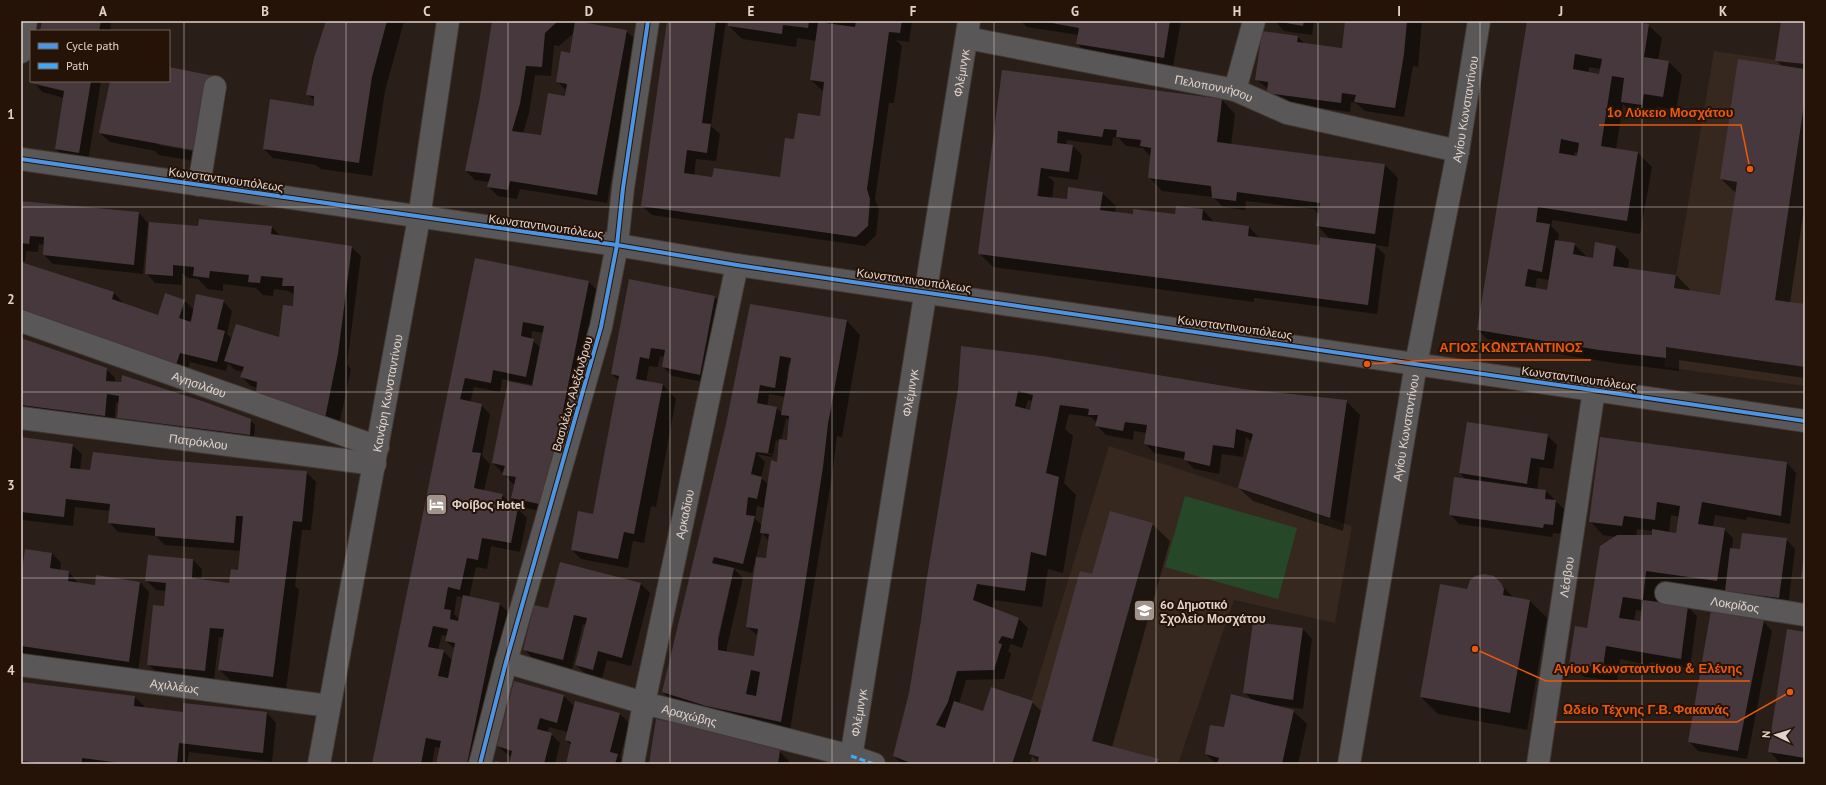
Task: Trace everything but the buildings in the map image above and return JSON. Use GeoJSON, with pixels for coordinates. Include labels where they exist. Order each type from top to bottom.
{"type":"FeatureCollection","features":[{"type":"Feature","properties":{"kind":"street"},"geometry":{"type":"LineString","coordinates":[[21,52],[26,21]]}},
{"type":"Feature","properties":{"kind":"street","name":"Κανάρη Κωνσταντίνου"},"geometry":{"type":"LineString","coordinates":[[320,764],[329,706],[419,218],[448,21]]}},
{"type":"Feature","properties":{"kind":"street","name":"Βασιλέως Αλεξάνδρου"},"geometry":{"type":"LineString","coordinates":[[480,764],[506,662],[601,327],[617,245],[623,188],[648,21]]}},
{"type":"Feature","properties":{"kind":"street"},"geometry":{"type":"LineString","coordinates":[[1235,90],[1254,21]]}},
{"type":"Feature","properties":{"kind":"street","name":"Αγίου Κωνσταντίνου"},"geometry":{"type":"LineString","coordinates":[[1349,764],[1416,364],[1458,151],[1479,21]]}},
{"type":"Feature","properties":{"kind":"street","name":"Πελοποννήσου"},"geometry":{"type":"LineString","coordinates":[[968,29],[1235,90],[1287,113],[1458,151]]}},
{"type":"Feature","properties":{"kind":"street","name":"Φλέμινγκ"},"geometry":{"type":"LineString","coordinates":[[851,760],[968,29]]}},
{"type":"Feature","properties":{"kind":"street"},"geometry":{"type":"LineString","coordinates":[[199,185],[215,87]]}},
{"type":"Feature","properties":{"kind":"street","name":"Κωνσταντινουπόλεως"},"geometry":{"type":"LineString","coordinates":[[21,159],[419,218],[617,245],[737,265],[1805,421]]}},
{"type":"Feature","properties":{"kind":"street","name":"Αρκαδίου"},"geometry":{"type":"LineString","coordinates":[[632,764],[737,265]]}},
{"type":"Feature","properties":{"kind":"street","name":"Αγησιλάου"},"geometry":{"type":"LineString","coordinates":[[21,321],[376,456]]}},
{"type":"Feature","properties":{"kind":"street","name":"Λέσβου"},"geometry":{"type":"LineString","coordinates":[[1538,764],[1594,390]]}},
{"type":"Feature","properties":{"kind":"street","name":"Πατρόκλου"},"geometry":{"type":"LineString","coordinates":[[21,418],[376,456]]}},
{"type":"Feature","properties":{"kind":"street","name":"Λοκρίδος"},"geometry":{"type":"LineString","coordinates":[[1666,593],[1805,615]]}},
{"type":"Feature","properties":{"kind":"street","name":"Αραχώβης"},"geometry":{"type":"LineString","coordinates":[[506,662],[851,760],[874,764]]}},
{"type":"Feature","properties":{"kind":"street","name":"Αχιλλέως"},"geometry":{"type":"LineString","coordinates":[[21,665],[329,706]]}},
{"type":"Feature","properties":{"kind":"shaded area"},"geometry":{"type":"Polygon","coordinates":[[[1714,51],[1805,64],[1805,386],[1664,367],[1676,275],[1714,51]]]}},
{"type":"Feature","properties":{"kind":"shaded area","name":"6ο Δημοτικό Σχολείο Μοσχάτου"},"geometry":{"type":"Polygon","coordinates":[[[1109,446],[1352,526],[1335,623],[1234,600],[1178,764],[1012,764],[1109,446]]]}},
{"type":"Feature","properties":{"kind":"green space"},"geometry":{"type":"Polygon","coordinates":[[[1185,496],[1297,528],[1278,599],[1165,567],[1185,496]]]}},
{"type":"Feature","properties":{"kind":"marked path"},"geometry":{"type":"LineString","coordinates":[[851,756],[874,764]]}},
{"type":"Feature","properties":{"kind":"cycle path"},"geometry":{"type":"LineString","coordinates":[[480,764],[506,662],[601,327],[617,245],[623,188],[648,21]]}},
{"type":"Feature","properties":{"kind":"cycle path"},"geometry":{"type":"LineString","coordinates":[[21,159],[617,245],[737,265],[1805,421]]}},
{"type":"Feature","properties":{"kind":"place","name":"1ο Λύκειο Μοσχάτου"},"geometry":{"type":"Point","coordinates":[1750,169]}},
{"type":"Feature","properties":{"kind":"place","name":"ΑΓΙΟΣ ΚΩΝΣΤΑΝΤΙΝΟΣ"},"geometry":{"type":"Point","coordinates":[1367,364]}},
{"type":"Feature","properties":{"kind":"place","name":"Φοίβος Hotel"},"geometry":{"type":"Point","coordinates":[436,504]}},
{"type":"Feature","properties":{"kind":"place","name":"6ο Δημοτικό Σχολείο Μοσχάτου"},"geometry":{"type":"Point","coordinates":[1144,611]}},
{"type":"Feature","properties":{"kind":"place","name":"Αγίου Κωνσταντίνου & Ελένης"},"geometry":{"type":"Point","coordinates":[1475,649]}},
{"type":"Feature","properties":{"kind":"place","name":"Ωδείο Τέχνης Γ.Β. Φακανάς"},"geometry":{"type":"Point","coordinates":[1790,692]}}]}
